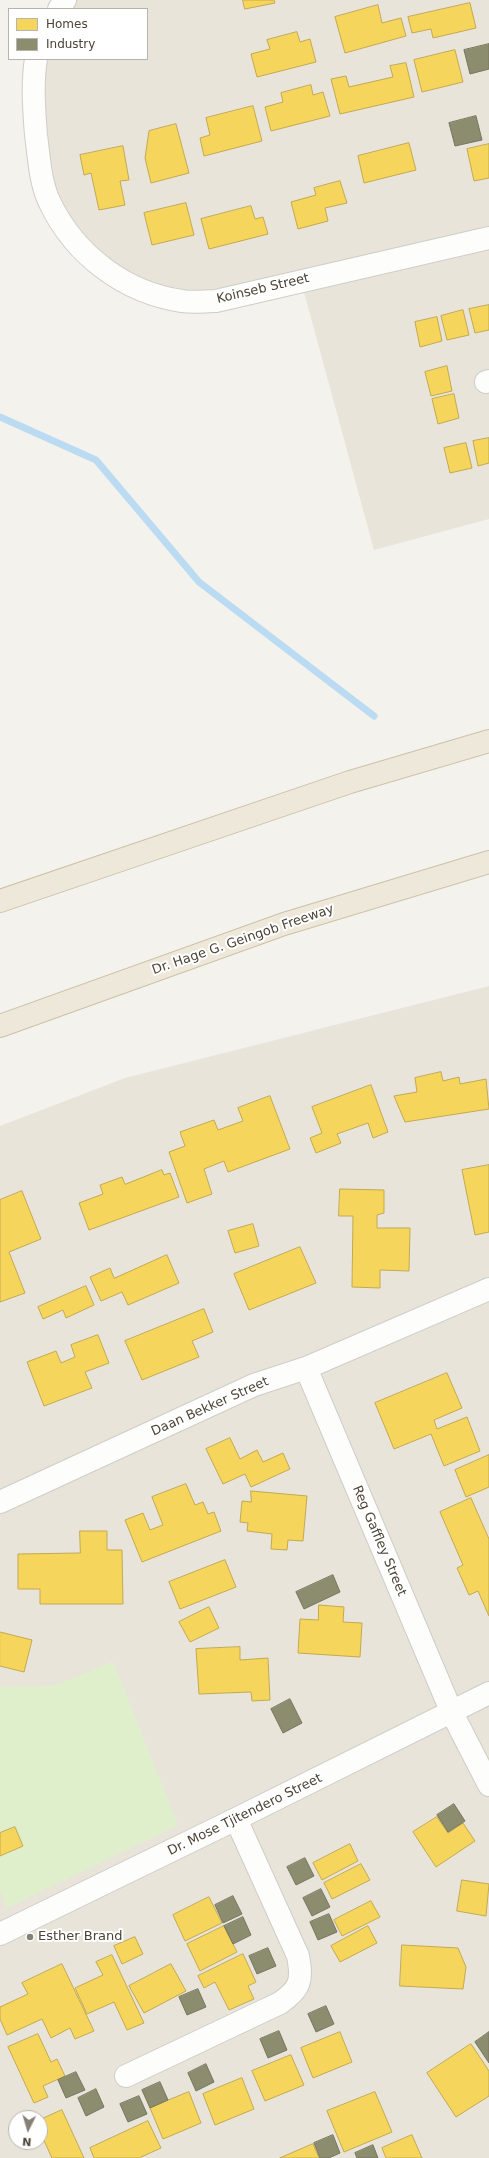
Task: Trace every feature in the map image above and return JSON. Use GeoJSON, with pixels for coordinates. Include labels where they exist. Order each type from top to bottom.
{"type":"FeatureCollection","features":[{"type":"Feature","properties":{"kind":"highway"},"geometry":{"type":"LineString","coordinates":[[0,901],[350,782],[489,741]]}},
{"type":"Feature","properties":{"kind":"highway","name":"Dr. Hage G. Geingob Freeway"},"geometry":{"type":"LineString","coordinates":[[0,1026],[284,924],[489,862]]}},
{"type":"Feature","properties":{"kind":"street","name":"Koinseb Street"},"geometry":{"type":"LineString","coordinates":[[36,60],[34,71],[35,121],[40,167],[50,203],[75,243],[93,260],[116,277],[146,292],[183,301],[216,301],[489,238]]}},
{"type":"Feature","properties":{"kind":"street","name":"Daan Bekker Street"},"geometry":{"type":"LineString","coordinates":[[0,1502],[254,1385],[306,1368],[489,1288]]}},
{"type":"Feature","properties":{"kind":"street","name":"Reg Gaffley Street"},"geometry":{"type":"LineString","coordinates":[[306,1368],[452,1713],[489,1785]]}},
{"type":"Feature","properties":{"kind":"street","name":"Dr. Mose Tjitendero Street"},"geometry":{"type":"LineString","coordinates":[[0,1934],[236,1820],[452,1713],[489,1693]]}},
{"type":"Feature","properties":{"kind":"street"},"geometry":{"type":"LineString","coordinates":[[126,2076],[280,2003],[297,1990],[301,1972],[298,1956],[236,1820]]}},
{"type":"Feature","properties":{"kind":"shaded area"},"geometry":{"type":"Polygon","coordinates":[[[65,0],[489,0],[489,519],[374,550],[301,281],[216,301],[116,277],[49,203],[36,60],[148,60],[148,8],[60,8],[65,0]]]}},
{"type":"Feature","properties":{"kind":"shaded area"},"geometry":{"type":"Polygon","coordinates":[[[489,986],[489,2158],[0,2158],[0,1126],[125,1078],[489,986]]]}},
{"type":"Feature","properties":{"kind":"green space"},"geometry":{"type":"Polygon","coordinates":[[[113,1661],[178,1825],[7,1908],[0,1890],[0,1687],[57,1685],[113,1661]]]}},
{"type":"Feature","properties":{"kind":"building: Homes"},"geometry":{"type":"Polygon","coordinates":[[[243,0],[274,0],[275,3],[245,9],[243,0]]]}},
{"type":"Feature","properties":{"kind":"building: Homes"},"geometry":{"type":"Polygon","coordinates":[[[470,3],[476,28],[433,38],[431,29],[412,33],[408,17],[470,3]]]}},
{"type":"Feature","properties":{"kind":"building: Homes"},"geometry":{"type":"Polygon","coordinates":[[[378,5],[382,23],[401,18],[406,36],[345,53],[335,17],[378,5]]]}},
{"type":"Feature","properties":{"kind":"building: Homes"},"geometry":{"type":"Polygon","coordinates":[[[297,32],[300,42],[310,39],[316,62],[257,77],[251,54],[270,49],[267,40],[297,32]]]}},
{"type":"Feature","properties":{"kind":"building: Homes"},"geometry":{"type":"Polygon","coordinates":[[[455,50],[463,82],[422,92],[414,60],[455,50]]]}},
{"type":"Feature","properties":{"kind":"building: Homes"},"geometry":{"type":"Polygon","coordinates":[[[406,63],[414,97],[340,114],[331,79],[346,76],[349,87],[393,77],[390,66],[406,63]]]}},
{"type":"Feature","properties":{"kind":"building: Homes"},"geometry":{"type":"Polygon","coordinates":[[[311,85],[313,95],[323,92],[330,116],[271,131],[265,107],[283,102],[281,93],[311,85]]]}},
{"type":"Feature","properties":{"kind":"building: Homes"},"geometry":{"type":"Polygon","coordinates":[[[253,106],[262,141],[204,156],[200,138],[210,135],[206,118],[253,106]]]}},
{"type":"Feature","properties":{"kind":"building: Homes"},"geometry":{"type":"Polygon","coordinates":[[[176,124],[189,173],[151,183],[145,158],[149,131],[176,124]]]}},
{"type":"Feature","properties":{"kind":"building: Homes"},"geometry":{"type":"Polygon","coordinates":[[[409,143],[416,170],[364,183],[358,156],[409,143]]]}},
{"type":"Feature","properties":{"kind":"building: Homes"},"geometry":{"type":"Polygon","coordinates":[[[489,144],[489,178],[474,181],[467,149],[489,144]]]}},
{"type":"Feature","properties":{"kind":"building: Homes"},"geometry":{"type":"Polygon","coordinates":[[[123,146],[129,180],[120,181],[125,205],[99,210],[91,173],[84,175],[80,155],[123,146]]]}},
{"type":"Feature","properties":{"kind":"building: Homes"},"geometry":{"type":"Polygon","coordinates":[[[340,181],[347,203],[325,208],[328,221],[298,229],[291,202],[316,195],[314,188],[340,181]]]}},
{"type":"Feature","properties":{"kind":"building: Homes"},"geometry":{"type":"Polygon","coordinates":[[[186,203],[194,235],[152,245],[144,213],[186,203]]]}},
{"type":"Feature","properties":{"kind":"building: Homes"},"geometry":{"type":"Polygon","coordinates":[[[251,206],[255,219],[263,217],[268,234],[209,249],[201,219],[251,206]]]}},
{"type":"Feature","properties":{"kind":"building: Homes"},"geometry":{"type":"Polygon","coordinates":[[[489,305],[489,330],[475,333],[469,309],[489,305]]]}},
{"type":"Feature","properties":{"kind":"building: Homes"},"geometry":{"type":"Polygon","coordinates":[[[463,310],[469,335],[447,340],[441,316],[463,310]]]}},
{"type":"Feature","properties":{"kind":"building: Homes"},"geometry":{"type":"Polygon","coordinates":[[[437,317],[442,341],[420,347],[415,322],[437,317]]]}},
{"type":"Feature","properties":{"kind":"building: Homes"},"geometry":{"type":"Polygon","coordinates":[[[447,366],[452,391],[431,396],[425,372],[447,366]]]}},
{"type":"Feature","properties":{"kind":"building: Homes"},"geometry":{"type":"Polygon","coordinates":[[[454,394],[459,418],[438,424],[432,399],[454,394]]]}},
{"type":"Feature","properties":{"kind":"building: Homes"},"geometry":{"type":"Polygon","coordinates":[[[489,438],[489,463],[478,466],[473,441],[489,438]]]}},
{"type":"Feature","properties":{"kind":"building: Homes"},"geometry":{"type":"Polygon","coordinates":[[[466,443],[472,468],[450,473],[444,448],[466,443]]]}},
{"type":"Feature","properties":{"kind":"building: Homes"},"geometry":{"type":"Polygon","coordinates":[[[441,1072],[443,1081],[459,1077],[460,1084],[486,1079],[489,1109],[405,1122],[394,1096],[417,1092],[415,1078],[441,1072]]]}},
{"type":"Feature","properties":{"kind":"building: Homes"},"geometry":{"type":"Polygon","coordinates":[[[371,1085],[388,1132],[373,1138],[368,1123],[337,1134],[341,1143],[316,1153],[310,1138],[322,1133],[312,1107],[371,1085]]]}},
{"type":"Feature","properties":{"kind":"building: Homes"},"geometry":{"type":"Polygon","coordinates":[[[270,1096],[290,1149],[228,1172],[224,1161],[204,1169],[212,1194],[187,1203],[169,1152],[185,1146],[180,1132],[214,1120],[218,1130],[243,1121],[238,1108],[270,1096]]]}},
{"type":"Feature","properties":{"kind":"building: Homes"},"geometry":{"type":"Polygon","coordinates":[[[489,1165],[489,1232],[475,1235],[462,1170],[489,1165]]]}},
{"type":"Feature","properties":{"kind":"building: Homes"},"geometry":{"type":"Polygon","coordinates":[[[162,1170],[164,1175],[170,1173],[179,1197],[89,1230],[79,1203],[103,1194],[100,1185],[122,1177],[125,1184],[162,1170]]]}},
{"type":"Feature","properties":{"kind":"building: Homes"},"geometry":{"type":"Polygon","coordinates":[[[340,1189],[384,1190],[384,1213],[377,1215],[377,1228],[410,1228],[409,1271],[380,1270],[380,1288],[352,1287],[353,1216],[339,1216],[340,1189]]]}},
{"type":"Feature","properties":{"kind":"building: Homes"},"geometry":{"type":"Polygon","coordinates":[[[22,1191],[41,1239],[9,1252],[25,1293],[0,1302],[0,1200],[22,1191]]]}},
{"type":"Feature","properties":{"kind":"building: Homes"},"geometry":{"type":"Polygon","coordinates":[[[253,1224],[259,1246],[235,1253],[228,1231],[253,1224]]]}},
{"type":"Feature","properties":{"kind":"building: Homes"},"geometry":{"type":"Polygon","coordinates":[[[300,1247],[316,1283],[249,1310],[234,1274],[300,1247]]]}},
{"type":"Feature","properties":{"kind":"building: Homes"},"geometry":{"type":"Polygon","coordinates":[[[167,1255],[179,1283],[128,1305],[122,1292],[101,1301],[90,1277],[110,1268],[114,1278],[167,1255]]]}},
{"type":"Feature","properties":{"kind":"building: Homes"},"geometry":{"type":"Polygon","coordinates":[[[86,1286],[94,1305],[66,1318],[63,1310],[43,1319],[38,1307],[86,1286]]]}},
{"type":"Feature","properties":{"kind":"building: Homes"},"geometry":{"type":"Polygon","coordinates":[[[204,1309],[213,1332],[192,1341],[199,1357],[142,1380],[125,1341],[204,1309]]]}},
{"type":"Feature","properties":{"kind":"building: Homes"},"geometry":{"type":"Polygon","coordinates":[[[98,1335],[109,1363],[85,1372],[92,1388],[44,1406],[27,1362],[56,1351],[61,1363],[75,1357],[71,1345],[98,1335]]]}},
{"type":"Feature","properties":{"kind":"building: Homes"},"geometry":{"type":"Polygon","coordinates":[[[447,1373],[462,1408],[434,1420],[437,1429],[467,1417],[480,1451],[444,1466],[431,1434],[394,1449],[375,1403],[447,1373]]]}},
{"type":"Feature","properties":{"kind":"building: Homes"},"geometry":{"type":"Polygon","coordinates":[[[230,1438],[240,1459],[257,1450],[263,1462],[283,1453],[290,1469],[251,1487],[245,1474],[223,1484],[206,1449],[230,1438]]]}},
{"type":"Feature","properties":{"kind":"building: Homes"},"geometry":{"type":"Polygon","coordinates":[[[489,1455],[489,1487],[466,1497],[455,1470],[489,1455]]]}},
{"type":"Feature","properties":{"kind":"building: Homes"},"geometry":{"type":"Polygon","coordinates":[[[186,1484],[195,1505],[203,1502],[208,1514],[214,1512],[221,1531],[142,1562],[125,1520],[143,1513],[150,1530],[163,1525],[152,1497],[186,1484]]]}},
{"type":"Feature","properties":{"kind":"building: Homes"},"geometry":{"type":"Polygon","coordinates":[[[251,1491],[307,1496],[303,1541],[288,1540],[287,1550],[271,1549],[272,1534],[247,1531],[248,1523],[240,1522],[242,1501],[251,1502],[251,1491]]]}},
{"type":"Feature","properties":{"kind":"building: Homes"},"geometry":{"type":"Polygon","coordinates":[[[471,1498],[489,1539],[489,1616],[478,1591],[469,1595],[457,1568],[463,1565],[440,1512],[471,1498]]]}},
{"type":"Feature","properties":{"kind":"building: Homes"},"geometry":{"type":"Polygon","coordinates":[[[80,1531],[107,1531],[107,1550],[122,1550],[123,1604],[40,1604],[40,1589],[18,1589],[18,1554],[80,1553],[80,1531]]]}},
{"type":"Feature","properties":{"kind":"building: Homes"},"geometry":{"type":"Polygon","coordinates":[[[225,1560],[236,1587],[180,1609],[169,1582],[225,1560]]]}},
{"type":"Feature","properties":{"kind":"building: Homes"},"geometry":{"type":"Polygon","coordinates":[[[319,1605],[344,1607],[343,1622],[362,1623],[360,1657],[298,1653],[300,1619],[318,1620],[319,1605]]]}},
{"type":"Feature","properties":{"kind":"building: Homes"},"geometry":{"type":"Polygon","coordinates":[[[209,1607],[219,1628],[190,1642],[179,1622],[209,1607]]]}},
{"type":"Feature","properties":{"kind":"building: Homes"},"geometry":{"type":"Polygon","coordinates":[[[0,1632],[32,1640],[24,1672],[0,1666],[0,1632]]]}},
{"type":"Feature","properties":{"kind":"building: Homes"},"geometry":{"type":"Polygon","coordinates":[[[240,1647],[240,1660],[268,1658],[270,1700],[252,1701],[251,1692],[199,1694],[196,1649],[240,1647]]]}},
{"type":"Feature","properties":{"kind":"building: Homes"},"geometry":{"type":"Polygon","coordinates":[[[437,1817],[448,1833],[463,1823],[475,1841],[436,1867],[413,1832],[437,1817]]]}},
{"type":"Feature","properties":{"kind":"building: Homes"},"geometry":{"type":"Polygon","coordinates":[[[15,1827],[23,1846],[0,1856],[0,1833],[15,1827]]]}},
{"type":"Feature","properties":{"kind":"building: Homes"},"geometry":{"type":"Polygon","coordinates":[[[350,1844],[358,1861],[322,1880],[313,1863],[350,1844]]]}},
{"type":"Feature","properties":{"kind":"building: Homes"},"geometry":{"type":"Polygon","coordinates":[[[361,1864],[370,1880],[332,1899],[324,1883],[361,1864]]]}},
{"type":"Feature","properties":{"kind":"building: Homes"},"geometry":{"type":"Polygon","coordinates":[[[462,1880],[489,1884],[486,1916],[457,1911],[462,1880]]]}},
{"type":"Feature","properties":{"kind":"building: Homes"},"geometry":{"type":"Polygon","coordinates":[[[209,1897],[222,1923],[185,1941],[173,1915],[209,1897]]]}},
{"type":"Feature","properties":{"kind":"building: Homes"},"geometry":{"type":"Polygon","coordinates":[[[371,1901],[380,1917],[342,1936],[334,1920],[371,1901]]]}},
{"type":"Feature","properties":{"kind":"building: Homes"},"geometry":{"type":"Polygon","coordinates":[[[224,1926],[237,1952],[200,1971],[187,1944],[224,1926]]]}},
{"type":"Feature","properties":{"kind":"building: Homes"},"geometry":{"type":"Polygon","coordinates":[[[368,1926],[377,1943],[340,1962],[331,1946],[368,1926]]]}},
{"type":"Feature","properties":{"kind":"building: Homes"},"geometry":{"type":"Polygon","coordinates":[[[135,1937],[143,1954],[122,1964],[114,1946],[135,1937]]]}},
{"type":"Feature","properties":{"kind":"building: Homes"},"geometry":{"type":"Polygon","coordinates":[[[402,1945],[458,1948],[466,1967],[463,1989],[400,1986],[402,1945]]]}},
{"type":"Feature","properties":{"kind":"building: Homes"},"geometry":{"type":"Polygon","coordinates":[[[243,1954],[256,1982],[248,1986],[254,1999],[229,2010],[215,1982],[204,1988],[198,1976],[243,1954]]]}},
{"type":"Feature","properties":{"kind":"building: Homes"},"geometry":{"type":"Polygon","coordinates":[[[112,1955],[144,2023],[127,2030],[114,2002],[87,2014],[75,1988],[103,1975],[96,1962],[112,1955]]]}},
{"type":"Feature","properties":{"kind":"building: Homes"},"geometry":{"type":"Polygon","coordinates":[[[62,1964],[94,2031],[75,2039],[70,2028],[51,2038],[42,2019],[7,2035],[0,2019],[0,2007],[28,1994],[22,1983],[62,1964]]]}},
{"type":"Feature","properties":{"kind":"building: Homes"},"geometry":{"type":"Polygon","coordinates":[[[171,1964],[186,1991],[144,2013],[129,1986],[171,1964]]]}},
{"type":"Feature","properties":{"kind":"building: Homes"},"geometry":{"type":"Polygon","coordinates":[[[340,2032],[352,2062],[313,2078],[301,2048],[340,2032]]]}},
{"type":"Feature","properties":{"kind":"building: Homes"},"geometry":{"type":"Polygon","coordinates":[[[38,2034],[51,2062],[57,2059],[65,2076],[43,2086],[48,2097],[34,2103],[8,2047],[38,2034]]]}},
{"type":"Feature","properties":{"kind":"building: Homes"},"geometry":{"type":"Polygon","coordinates":[[[471,2044],[489,2071],[489,2096],[456,2117],[427,2073],[471,2044]]]}},
{"type":"Feature","properties":{"kind":"building: Homes"},"geometry":{"type":"Polygon","coordinates":[[[291,2055],[304,2085],[265,2101],[252,2071],[291,2055]]]}},
{"type":"Feature","properties":{"kind":"building: Homes"},"geometry":{"type":"Polygon","coordinates":[[[242,2078],[254,2109],[215,2125],[203,2094],[242,2078]]]}},
{"type":"Feature","properties":{"kind":"building: Homes"},"geometry":{"type":"Polygon","coordinates":[[[189,2092],[201,2123],[163,2139],[150,2108],[189,2092]]]}},
{"type":"Feature","properties":{"kind":"building: Homes"},"geometry":{"type":"Polygon","coordinates":[[[375,2092],[392,2132],[344,2152],[327,2111],[375,2092]]]}},
{"type":"Feature","properties":{"kind":"building: Homes"},"geometry":{"type":"Polygon","coordinates":[[[62,2110],[84,2158],[52,2158],[48,2149],[48,2116],[62,2110]]]}},
{"type":"Feature","properties":{"kind":"building: Homes"},"geometry":{"type":"Polygon","coordinates":[[[148,2121],[161,2148],[139,2158],[94,2158],[90,2148],[148,2121]]]}},
{"type":"Feature","properties":{"kind":"building: Homes"},"geometry":{"type":"Polygon","coordinates":[[[412,2135],[422,2158],[386,2158],[382,2148],[412,2135]]]}},
{"type":"Feature","properties":{"kind":"building: Homes"},"geometry":{"type":"Polygon","coordinates":[[[313,2144],[319,2158],[280,2158],[313,2144]]]}},
{"type":"Feature","properties":{"kind":"building: Industry"},"geometry":{"type":"Polygon","coordinates":[[[489,44],[489,69],[470,74],[464,50],[489,44]]]}},
{"type":"Feature","properties":{"kind":"building: Industry"},"geometry":{"type":"Polygon","coordinates":[[[476,116],[482,140],[455,146],[449,123],[476,116]]]}},
{"type":"Feature","properties":{"kind":"building: Industry"},"geometry":{"type":"Polygon","coordinates":[[[333,1575],[340,1592],[304,1609],[296,1592],[333,1575]]]}},
{"type":"Feature","properties":{"kind":"building: Industry"},"geometry":{"type":"Polygon","coordinates":[[[290,1699],[302,1723],[283,1733],[271,1709],[290,1699]]]}},
{"type":"Feature","properties":{"kind":"building: Industry"},"geometry":{"type":"Polygon","coordinates":[[[454,1804],[465,1821],[448,1832],[437,1815],[454,1804]]]}},
{"type":"Feature","properties":{"kind":"building: Industry"},"geometry":{"type":"Polygon","coordinates":[[[305,1858],[314,1876],[296,1885],[287,1867],[305,1858]]]}},
{"type":"Feature","properties":{"kind":"building: Industry"},"geometry":{"type":"Polygon","coordinates":[[[321,1889],[330,1907],[312,1916],[303,1898],[321,1889]]]}},
{"type":"Feature","properties":{"kind":"building: Industry"},"geometry":{"type":"Polygon","coordinates":[[[233,1896],[242,1914],[223,1923],[215,1905],[233,1896]]]}},
{"type":"Feature","properties":{"kind":"building: Industry"},"geometry":{"type":"Polygon","coordinates":[[[329,1914],[337,1932],[318,1940],[310,1922],[329,1914]]]}},
{"type":"Feature","properties":{"kind":"building: Industry"},"geometry":{"type":"Polygon","coordinates":[[[243,1917],[251,1935],[233,1944],[224,1926],[243,1917]]]}},
{"type":"Feature","properties":{"kind":"building: Industry"},"geometry":{"type":"Polygon","coordinates":[[[268,1948],[276,1966],[257,1974],[249,1956],[268,1948]]]}},
{"type":"Feature","properties":{"kind":"building: Industry"},"geometry":{"type":"Polygon","coordinates":[[[198,1989],[206,2007],[187,2015],[179,1997],[198,1989]]]}},
{"type":"Feature","properties":{"kind":"building: Industry"},"geometry":{"type":"Polygon","coordinates":[[[326,2006],[334,2024],[316,2032],[308,2014],[326,2006]]]}},
{"type":"Feature","properties":{"kind":"building: Industry"},"geometry":{"type":"Polygon","coordinates":[[[279,2031],[287,2050],[268,2058],[260,2039],[279,2031]]]}},
{"type":"Feature","properties":{"kind":"building: Industry"},"geometry":{"type":"Polygon","coordinates":[[[489,2032],[489,2063],[475,2042],[489,2032]]]}},
{"type":"Feature","properties":{"kind":"building: Industry"},"geometry":{"type":"Polygon","coordinates":[[[206,2064],[214,2082],[196,2091],[188,2073],[206,2064]]]}},
{"type":"Feature","properties":{"kind":"building: Industry"},"geometry":{"type":"Polygon","coordinates":[[[76,2072],[85,2090],[66,2098],[58,2080],[76,2072]]]}},
{"type":"Feature","properties":{"kind":"building: Industry"},"geometry":{"type":"Polygon","coordinates":[[[160,2082],[168,2100],[150,2108],[142,2090],[160,2082]]]}},
{"type":"Feature","properties":{"kind":"building: Industry"},"geometry":{"type":"Polygon","coordinates":[[[96,2089],[104,2107],[86,2116],[78,2098],[96,2089]]]}},
{"type":"Feature","properties":{"kind":"building: Industry"},"geometry":{"type":"Polygon","coordinates":[[[139,2096],[147,2114],[128,2122],[120,2104],[139,2096]]]}},
{"type":"Feature","properties":{"kind":"building: Industry"},"geometry":{"type":"Polygon","coordinates":[[[333,2135],[340,2153],[329,2158],[320,2158],[314,2143],[333,2135]]]}},
{"type":"Feature","properties":{"kind":"building: Industry"},"geometry":{"type":"Polygon","coordinates":[[[373,2145],[378,2158],[357,2158],[355,2153],[373,2145]]]}},
{"type":"Feature","properties":{"kind":"waterway"},"geometry":{"type":"LineString","coordinates":[[0,417],[96,460],[199,582],[374,716]]}},
{"type":"Feature","properties":{"kind":"place","name":"Esther Brand"},"geometry":{"type":"Point","coordinates":[30,1937]}}]}
